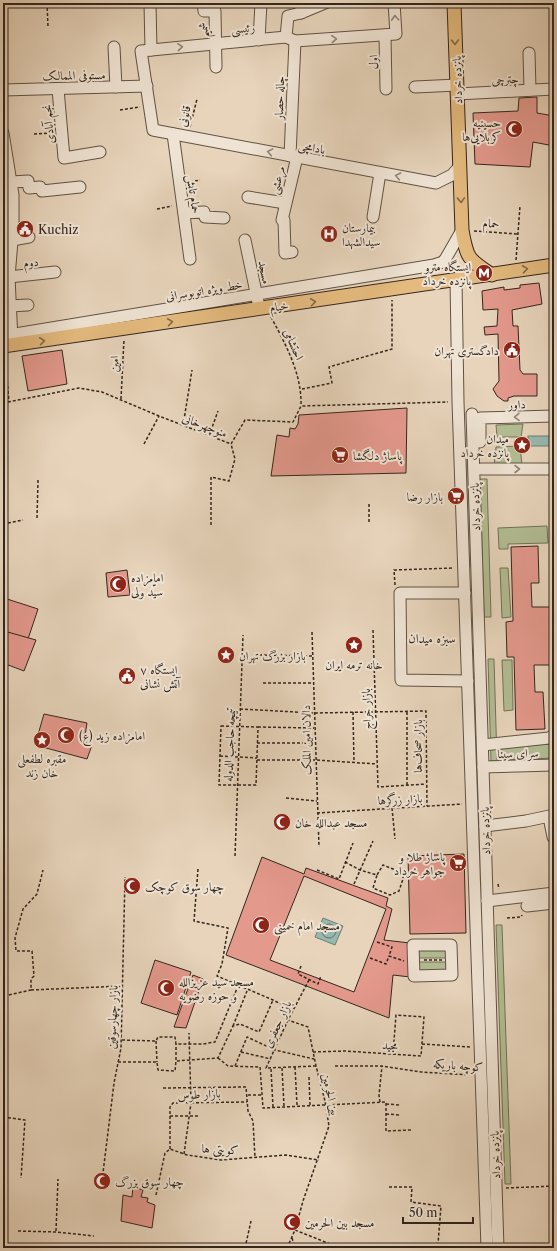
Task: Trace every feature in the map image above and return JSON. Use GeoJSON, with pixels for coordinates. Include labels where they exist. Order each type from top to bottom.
{"type":"FeatureCollection","features":[{"type":"Feature","properties":{"kind":"main road","name":"پانزده خرداد"},"geometry":{"type":"LineString","coordinates":[[454,3],[462,230],[466,251],[469,257],[492,275]]}},
{"type":"Feature","properties":{"kind":"main road","name":"خیام"},"geometry":{"type":"LineString","coordinates":[[7,341],[124,329],[554,265]]}},
{"type":"Feature","properties":{"kind":"street","name":"شمیم"},"geometry":{"type":"LineString","coordinates":[[203,3],[204,11],[215,11],[217,44]]}},
{"type":"Feature","properties":{"kind":"street"},"geometry":{"type":"LineString","coordinates":[[259,40],[261,3]]}},
{"type":"Feature","properties":{"kind":"street","name":"چاله حصار"},"geometry":{"type":"LineString","coordinates":[[294,156],[288,16],[301,8],[325,3]]}},
{"type":"Feature","properties":{"kind":"street"},"geometry":{"type":"LineString","coordinates":[[386,35],[396,34],[394,3]]}},
{"type":"Feature","properties":{"kind":"street"},"geometry":{"type":"LineString","coordinates":[[150,4],[151,50],[141,51],[150,105]]}},
{"type":"Feature","properties":{"kind":"street","name":"رئیسی"},"geometry":{"type":"LineString","coordinates":[[151,50],[259,40],[386,35]]}},
{"type":"Feature","properties":{"kind":"street","name":"اول"},"geometry":{"type":"LineString","coordinates":[[386,35],[386,89]]}},
{"type":"Feature","properties":{"kind":"street"},"geometry":{"type":"LineString","coordinates":[[216,67],[217,44]]}},
{"type":"Feature","properties":{"kind":"street"},"geometry":{"type":"LineString","coordinates":[[114,47],[116,87]]}},
{"type":"Feature","properties":{"kind":"street"},"geometry":{"type":"LineString","coordinates":[[529,53],[530,90]]}},
{"type":"Feature","properties":{"kind":"street","name":"مستوفی الممالک"},"geometry":{"type":"LineString","coordinates":[[3,90],[146,86]]}},
{"type":"Feature","properties":{"kind":"street","name":"چترچی"},"geometry":{"type":"LineString","coordinates":[[415,87],[457,90],[554,89]]}},
{"type":"Feature","properties":{"kind":"street","name":"نجم آبادی"},"geometry":{"type":"LineString","coordinates":[[58,88],[64,158],[100,152]]}},
{"type":"Feature","properties":{"kind":"street","name":"بادامچی"},"geometry":{"type":"LineString","coordinates":[[150,105],[153,130],[173,134],[436,183],[452,175],[460,166]]}},
{"type":"Feature","properties":{"kind":"street"},"geometry":{"type":"LineString","coordinates":[[3,133],[12,182],[8,195],[9,306],[7,341]]}},
{"type":"Feature","properties":{"kind":"street","name":"حمام تابش"},"geometry":{"type":"LineString","coordinates":[[173,134],[190,258]]}},
{"type":"Feature","properties":{"kind":"street","name":"مرعشی"},"geometry":{"type":"LineString","coordinates":[[289,253],[284,220],[282,220],[286,207],[294,156]]}},
{"type":"Feature","properties":{"kind":"street"},"geometry":{"type":"LineString","coordinates":[[373,217],[380,173]]}},
{"type":"Feature","properties":{"kind":"street"},"geometry":{"type":"LineString","coordinates":[[12,182],[28,181],[29,188],[40,187],[42,191],[80,187]]}},
{"type":"Feature","properties":{"kind":"street"},"geometry":{"type":"LineString","coordinates":[[248,197],[286,207]]}},
{"type":"Feature","properties":{"kind":"street"},"geometry":{"type":"LineString","coordinates":[[183,208],[204,212],[205,217],[224,218]]}},
{"type":"Feature","properties":{"kind":"street","name":"خط ویژه اتوبوسرانی"},"geometry":{"type":"LineString","coordinates":[[7,341],[257,294],[438,264],[446,258],[462,230]]}},
{"type":"Feature","properties":{"kind":"street"},"geometry":{"type":"LineString","coordinates":[[9,233],[29,237]]}},
{"type":"Feature","properties":{"kind":"street","name":"مسجد"},"geometry":{"type":"LineString","coordinates":[[245,240],[257,294],[263,309]]}},
{"type":"Feature","properties":{"kind":"street","name":"دوم"},"geometry":{"type":"LineString","coordinates":[[9,277],[55,272]]}},
{"type":"Feature","properties":{"kind":"street"},"geometry":{"type":"LineString","coordinates":[[456,280],[458,402],[487,1248]]}},
{"type":"Feature","properties":{"kind":"street"},"geometry":{"type":"LineString","coordinates":[[9,306],[28,305]]}},
{"type":"Feature","properties":{"kind":"street","name":"داور"},"geometry":{"type":"LineString","coordinates":[[476,416],[554,416]]}},
{"type":"Feature","properties":{"kind":"street","name":"پانزده خرداد"},"geometry":{"type":"LineString","coordinates":[[476,416],[482,745],[498,1248]]}},
{"type":"Feature","properties":{"kind":"street"},"geometry":{"type":"LineString","coordinates":[[477,471],[554,469]]}},
{"type":"Feature","properties":{"kind":"street"},"geometry":{"type":"LineString","coordinates":[[465,593],[400,593],[401,680],[468,681]]}},
{"type":"Feature","properties":{"kind":"street"},"geometry":{"type":"LineString","coordinates":[[482,745],[549,738],[554,735]]}},
{"type":"Feature","properties":{"kind":"street","name":"سرای سینا"},"geometry":{"type":"LineString","coordinates":[[483,767],[554,764]]}},
{"type":"Feature","properties":{"kind":"street"},"geometry":{"type":"LineString","coordinates":[[485,826],[551,816],[553,838]]}},
{"type":"Feature","properties":{"kind":"street"},"geometry":{"type":"LineString","coordinates":[[487,901],[554,893]]}},
{"type":"Feature","properties":{"kind":"street"},"geometry":{"type":"LineString","coordinates":[[527,906],[554,903]]}},
{"type":"Feature","properties":{"kind":"street"},"geometry":{"type":"LineString","coordinates":[[413,945],[451,945],[452,975],[414,976],[408,961],[413,945]]}},
{"type":"Feature","properties":{"kind":"path"},"geometry":{"type":"LineString","coordinates":[[47,3],[48,27]]}},
{"type":"Feature","properties":{"kind":"path","name":"قانونی"},"geometry":{"type":"LineString","coordinates":[[188,136],[197,99]]}},
{"type":"Feature","properties":{"kind":"path"},"geometry":{"type":"LineString","coordinates":[[120,110],[150,105]]}},
{"type":"Feature","properties":{"kind":"path"},"geometry":{"type":"LineString","coordinates":[[34,134],[62,133]]}},
{"type":"Feature","properties":{"kind":"path"},"geometry":{"type":"LineString","coordinates":[[515,271],[520,206]]}},
{"type":"Feature","properties":{"kind":"path"},"geometry":{"type":"LineString","coordinates":[[156,209],[183,208]]}},
{"type":"Feature","properties":{"kind":"path","name":"حمام"},"geometry":{"type":"LineString","coordinates":[[462,230],[518,234]]}},
{"type":"Feature","properties":{"kind":"path"},"geometry":{"type":"LineString","coordinates":[[392,290],[392,349],[329,367],[332,383],[302,389],[301,406],[458,402]]}},
{"type":"Feature","properties":{"kind":"path","name":"احتشامی"},"geometry":{"type":"LineString","coordinates":[[263,309],[290,354],[302,389]]}},
{"type":"Feature","properties":{"kind":"path","name":"امین"},"geometry":{"type":"LineString","coordinates":[[121,400],[124,329]]}},
{"type":"Feature","properties":{"kind":"path"},"geometry":{"type":"LineString","coordinates":[[7,341],[9,402]]}},
{"type":"Feature","properties":{"kind":"path"},"geometry":{"type":"LineString","coordinates":[[183,426],[192,370]]}},
{"type":"Feature","properties":{"kind":"path","name":"منوچهرخانی"},"geometry":{"type":"LineString","coordinates":[[3,403],[80,388],[102,392],[183,426],[231,444],[245,420],[293,422],[301,406]]}},
{"type":"Feature","properties":{"kind":"path"},"geometry":{"type":"LineString","coordinates":[[209,436],[218,411]]}},
{"type":"Feature","properties":{"kind":"path"},"geometry":{"type":"LineString","coordinates":[[144,444],[159,416]]}},
{"type":"Feature","properties":{"kind":"path"},"geometry":{"type":"LineString","coordinates":[[211,524],[212,477],[229,481],[235,460],[231,444]]}},
{"type":"Feature","properties":{"kind":"path"},"geometry":{"type":"LineString","coordinates":[[37,518],[38,480]]}},
{"type":"Feature","properties":{"kind":"path"},"geometry":{"type":"LineString","coordinates":[[369,504],[369,522]]}},
{"type":"Feature","properties":{"kind":"path"},"geometry":{"type":"LineString","coordinates":[[3,524],[23,520]]}},
{"type":"Feature","properties":{"kind":"path"},"geometry":{"type":"LineString","coordinates":[[394,570],[464,568]]}},
{"type":"Feature","properties":{"kind":"path","name":"بازار حراج"},"geometry":{"type":"LineString","coordinates":[[373,630],[378,787],[406,785]]}},
{"type":"Feature","properties":{"kind":"path","name":"دالان امین الملک"},"geometry":{"type":"LineString","coordinates":[[312,632],[319,847]]}},
{"type":"Feature","properties":{"kind":"path","name":"تیمچه حاجب الدوله"},"geometry":{"type":"LineString","coordinates":[[234,856],[243,635]]}},
{"type":"Feature","properties":{"kind":"path"},"geometry":{"type":"LineString","coordinates":[[258,656],[313,656]]}},
{"type":"Feature","properties":{"kind":"path"},"geometry":{"type":"LineString","coordinates":[[263,683],[314,683]]}},
{"type":"Feature","properties":{"kind":"path"},"geometry":{"type":"LineString","coordinates":[[240,709],[314,713],[407,711],[406,785],[426,784]]}},
{"type":"Feature","properties":{"kind":"path","name":"بازار صحاف‌ها"},"geometry":{"type":"LineString","coordinates":[[407,711],[426,711],[427,806]]}},
{"type":"Feature","properties":{"kind":"path"},"geometry":{"type":"LineString","coordinates":[[353,712],[354,763]]}},
{"type":"Feature","properties":{"kind":"path"},"geometry":{"type":"LineString","coordinates":[[258,727],[256,785],[219,785],[221,726],[315,728]]}},
{"type":"Feature","properties":{"kind":"path"},"geometry":{"type":"LineString","coordinates":[[258,743],[315,743]]}},
{"type":"Feature","properties":{"kind":"path"},"geometry":{"type":"LineString","coordinates":[[220,756],[377,764]]}},
{"type":"Feature","properties":{"kind":"path"},"geometry":{"type":"LineString","coordinates":[[286,798],[317,801]]}},
{"type":"Feature","properties":{"kind":"path","name":"بازار زرگرها"},"geometry":{"type":"LineString","coordinates":[[317,813],[472,804]]}},
{"type":"Feature","properties":{"kind":"path"},"geometry":{"type":"LineString","coordinates":[[392,808],[395,839]]}},
{"type":"Feature","properties":{"kind":"path"},"geometry":{"type":"LineString","coordinates":[[354,884],[373,841]]}},
{"type":"Feature","properties":{"kind":"path"},"geometry":{"type":"LineString","coordinates":[[317,870],[338,878],[353,843]]}},
{"type":"Feature","properties":{"kind":"path"},"geometry":{"type":"LineString","coordinates":[[345,862],[360,870],[377,875]]}},
{"type":"Feature","properties":{"kind":"path"},"geometry":{"type":"LineString","coordinates":[[383,864],[402,873],[403,879],[399,891],[390,895],[372,888],[377,875],[383,864]]}},
{"type":"Feature","properties":{"kind":"path"},"geometry":{"type":"LineString","coordinates":[[198,869],[194,921],[228,928],[222,964],[217,976],[293,1010]]}},
{"type":"Feature","properties":{"kind":"path"},"geometry":{"type":"LineString","coordinates":[[31,990],[31,979],[34,976],[32,951],[16,951],[15,938],[23,909],[38,894],[43,870]]}},
{"type":"Feature","properties":{"kind":"path","name":"بازار چهارسوقین"},"geometry":{"type":"LineString","coordinates":[[102,1181],[121,1040],[125,877]]}},
{"type":"Feature","properties":{"kind":"path"},"geometry":{"type":"LineString","coordinates":[[507,918],[521,917]]}},
{"type":"Feature","properties":{"kind":"path"},"geometry":{"type":"LineString","coordinates":[[370,958],[386,964],[392,947],[377,942]]}},
{"type":"Feature","properties":{"kind":"path"},"geometry":{"type":"LineString","coordinates":[[389,956],[408,961],[451,960]]}},
{"type":"Feature","properties":{"kind":"path"},"geometry":{"type":"LineString","coordinates":[[301,966],[298,974],[309,980],[318,984],[321,976]]}},
{"type":"Feature","properties":{"kind":"path","name":"بازار جعفری"},"geometry":{"type":"LineString","coordinates":[[271,1068],[266,1068],[288,1020],[309,980]]}},
{"type":"Feature","properties":{"kind":"path"},"geometry":{"type":"LineString","coordinates":[[4,996],[31,990],[122,986]]}},
{"type":"Feature","properties":{"kind":"path"},"geometry":{"type":"LineString","coordinates":[[176,1044],[189,1045],[215,1042],[238,986]]}},
{"type":"Feature","properties":{"kind":"path"},"geometry":{"type":"LineString","coordinates":[[218,1058],[248,990]]}},
{"type":"Feature","properties":{"kind":"path"},"geometry":{"type":"LineString","coordinates":[[233,1026],[240,1024],[259,1032],[273,1000]]}},
{"type":"Feature","properties":{"kind":"path"},"geometry":{"type":"LineString","coordinates":[[393,1054],[396,1015],[424,1017],[422,1044],[480,1048]]}},
{"type":"Feature","properties":{"kind":"path","name":"بین الحرمین"},"geometry":{"type":"LineString","coordinates":[[287,1248],[295,1230],[329,1126],[326,1104],[314,1059],[308,1027],[288,1020]]}},
{"type":"Feature","properties":{"kind":"path"},"geometry":{"type":"LineString","coordinates":[[184,1154],[191,1103],[189,1033]]}},
{"type":"Feature","properties":{"kind":"path"},"geometry":{"type":"LineString","coordinates":[[121,1040],[156,1041],[158,1038],[175,1037],[175,1071],[158,1070],[156,1041]]}},
{"type":"Feature","properties":{"kind":"path"},"geometry":{"type":"LineString","coordinates":[[235,1066],[247,1037],[274,1050],[314,1059]]}},
{"type":"Feature","properties":{"kind":"path","name":"مجید"},"geometry":{"type":"LineString","coordinates":[[313,1052],[345,1051],[421,1056],[422,1044]]}},
{"type":"Feature","properties":{"kind":"path"},"geometry":{"type":"LineString","coordinates":[[241,1052],[271,1059]]}},
{"type":"Feature","properties":{"kind":"path"},"geometry":{"type":"LineString","coordinates":[[176,1061],[218,1058],[228,1066],[260,1066],[263,1108],[380,1102],[400,1105]]}},
{"type":"Feature","properties":{"kind":"path"},"geometry":{"type":"LineString","coordinates":[[118,1062],[157,1062]]}},
{"type":"Feature","properties":{"kind":"path"},"geometry":{"type":"LineString","coordinates":[[273,1107],[271,1068],[316,1066]]}},
{"type":"Feature","properties":{"kind":"path","name":"کوچه باریکه"},"geometry":{"type":"LineString","coordinates":[[335,1066],[382,1066],[421,1072],[481,1076]]}},
{"type":"Feature","properties":{"kind":"path"},"geometry":{"type":"LineString","coordinates":[[380,1102],[379,1095],[382,1066]]}},
{"type":"Feature","properties":{"kind":"path"},"geometry":{"type":"LineString","coordinates":[[295,1067],[297,1106]]}},
{"type":"Feature","properties":{"kind":"path"},"geometry":{"type":"LineString","coordinates":[[282,1068],[284,1106]]}},
{"type":"Feature","properties":{"kind":"path"},"geometry":{"type":"LineString","coordinates":[[309,1077],[310,1105]]}},
{"type":"Feature","properties":{"kind":"path"},"geometry":{"type":"LineString","coordinates":[[162,1088],[246,1087],[248,1112],[253,1121],[255,1158]]}},
{"type":"Feature","properties":{"kind":"path"},"geometry":{"type":"LineString","coordinates":[[211,1088],[212,1102]]}},
{"type":"Feature","properties":{"kind":"path"},"geometry":{"type":"LineString","coordinates":[[247,1095],[262,1095]]}},
{"type":"Feature","properties":{"kind":"path","name":"بازار طوس"},"geometry":{"type":"LineString","coordinates":[[170,1149],[170,1107],[173,1103],[247,1102]]}},
{"type":"Feature","properties":{"kind":"path"},"geometry":{"type":"LineString","coordinates":[[386,1104],[386,1131],[410,1130]]}},
{"type":"Feature","properties":{"kind":"path"},"geometry":{"type":"LineString","coordinates":[[386,1114],[400,1115]]}},
{"type":"Feature","properties":{"kind":"path"},"geometry":{"type":"LineString","coordinates":[[170,1116],[200,1116]]}},
{"type":"Feature","properties":{"kind":"path"},"geometry":{"type":"LineString","coordinates":[[3,1117],[25,1120],[21,1178]]}},
{"type":"Feature","properties":{"kind":"path"},"geometry":{"type":"LineString","coordinates":[[156,1195],[165,1153],[170,1149]]}},
{"type":"Feature","properties":{"kind":"path","name":"کویتی ها"},"geometry":{"type":"LineString","coordinates":[[170,1149],[184,1154],[221,1160],[286,1155],[318,1160]]}},
{"type":"Feature","properties":{"kind":"path"},"geometry":{"type":"LineString","coordinates":[[56,1232],[58,1179]]}},
{"type":"Feature","properties":{"kind":"path"},"geometry":{"type":"LineString","coordinates":[[496,1189],[554,1186]]}},
{"type":"Feature","properties":{"kind":"path"},"geometry":{"type":"LineString","coordinates":[[389,1187],[412,1187],[411,1202],[441,1206],[438,1244],[436,1248]]}},
{"type":"Feature","properties":{"kind":"path"},"geometry":{"type":"LineString","coordinates":[[245,1248],[251,1221]]}},
{"type":"Feature","properties":{"kind":"path"},"geometry":{"type":"LineString","coordinates":[[295,1230],[340,1248]]}},
{"type":"Feature","properties":{"kind":"path"},"geometry":{"type":"LineString","coordinates":[[18,1232],[56,1232],[94,1236]]}},
{"type":"Feature","properties":{"kind":"path"},"geometry":{"type":"LineString","coordinates":[[292,1238],[295,1248]]}},
{"type":"Feature","properties":{"kind":"path"},"geometry":{"type":"LineString","coordinates":[[438,1244],[466,1245]]}},
{"type":"Feature","properties":{"kind":"green space"},"geometry":{"type":"Polygon","coordinates":[[[523,424],[521,437],[497,437],[496,425],[523,424]]]}},
{"type":"Feature","properties":{"kind":"green space"},"geometry":{"type":"Polygon","coordinates":[[[520,446],[522,465],[494,465],[496,447],[520,446]]]}},
{"type":"Feature","properties":{"kind":"green space"},"geometry":{"type":"Polygon","coordinates":[[[463,447],[468,447],[472,566],[467,566],[463,447]]]}},
{"type":"Feature","properties":{"kind":"green space"},"geometry":{"type":"Polygon","coordinates":[[[480,479],[487,479],[491,617],[484,617],[480,479]]]}},
{"type":"Feature","properties":{"kind":"green space"},"geometry":{"type":"Polygon","coordinates":[[[547,526],[548,543],[508,544],[508,549],[499,549],[498,528],[547,526]]]}},
{"type":"Feature","properties":{"kind":"green space"},"geometry":{"type":"Polygon","coordinates":[[[500,568],[508,568],[511,617],[502,618],[500,568]]]}},
{"type":"Feature","properties":{"kind":"green space"},"geometry":{"type":"Polygon","coordinates":[[[488,659],[494,659],[497,761],[491,761],[488,659]]]}},
{"type":"Feature","properties":{"kind":"green space"},"geometry":{"type":"Polygon","coordinates":[[[502,660],[512,660],[513,710],[504,711],[502,660]]]}},
{"type":"Feature","properties":{"kind":"green space"},"geometry":{"type":"Polygon","coordinates":[[[471,692],[478,692],[482,798],[476,799],[471,692]]]}},
{"type":"Feature","properties":{"kind":"green space"},"geometry":{"type":"Polygon","coordinates":[[[554,744],[554,758],[502,760],[502,746],[554,744]]]}},
{"type":"Feature","properties":{"kind":"green space"},"geometry":{"type":"Polygon","coordinates":[[[496,925],[502,925],[511,1184],[505,1184],[496,925]]]}},
{"type":"Feature","properties":{"kind":"green space"},"geometry":{"type":"Polygon","coordinates":[[[416,947],[450,947],[450,958],[416,958],[416,947]]]}},
{"type":"Feature","properties":{"kind":"green space"},"geometry":{"type":"Polygon","coordinates":[[[415,962],[450,962],[450,973],[416,974],[415,962]]]}},
{"type":"Feature","properties":{"kind":"water"},"geometry":{"type":"Polygon","coordinates":[[[528,436],[554,436],[554,446],[528,446],[528,436]]]}},
{"type":"Feature","properties":{"kind":"water"},"geometry":{"type":"Polygon","coordinates":[[[323,918],[343,926],[335,945],[315,937],[323,918]]]}},
{"type":"Feature","properties":{"kind":"building","name":"حسینیه کربلایی‌ها"},"geometry":{"type":"Polygon","coordinates":[[[537,97],[537,113],[554,116],[554,146],[533,142],[530,167],[475,164],[473,113],[518,111],[519,98],[537,97]]]}},
{"type":"Feature","properties":{"kind":"building"},"geometry":{"type":"Polygon","coordinates":[[[539,283],[542,304],[512,310],[513,326],[518,326],[520,370],[523,374],[537,374],[537,396],[514,396],[508,398],[508,401],[504,401],[497,396],[493,389],[499,381],[498,334],[485,335],[484,327],[497,326],[498,309],[483,310],[482,291],[504,287],[504,290],[520,288],[520,285],[539,283]]]}},
{"type":"Feature","properties":{"kind":"building"},"geometry":{"type":"Polygon","coordinates":[[[62,350],[67,384],[28,391],[22,356],[62,350]]]}},
{"type":"Feature","properties":{"kind":"building","name":"پاساژ دلگشا"},"geometry":{"type":"Polygon","coordinates":[[[407,408],[406,473],[271,476],[277,435],[289,437],[290,428],[295,429],[298,424],[299,415],[407,408]]]}},
{"type":"Feature","properties":{"kind":"building"},"geometry":{"type":"Polygon","coordinates":[[[538,546],[539,583],[531,583],[532,607],[554,607],[554,665],[534,665],[535,692],[543,692],[545,729],[516,730],[514,657],[507,657],[506,622],[513,621],[511,547],[538,546]]]}},
{"type":"Feature","properties":{"kind":"building","name":"امامزاده سیّد ولی"},"geometry":{"type":"Polygon","coordinates":[[[127,570],[130,595],[108,597],[106,573],[127,570]]]}},
{"type":"Feature","properties":{"kind":"building"},"geometry":{"type":"Polygon","coordinates":[[[4,598],[38,609],[28,639],[3,631],[4,598]]]}},
{"type":"Feature","properties":{"kind":"building"},"geometry":{"type":"Polygon","coordinates":[[[4,631],[36,640],[24,671],[3,663],[4,631]]]}},
{"type":"Feature","properties":{"kind":"building"},"geometry":{"type":"Polygon","coordinates":[[[44,714],[87,723],[84,742],[92,745],[87,759],[35,745],[44,714]]]}},
{"type":"Feature","properties":{"kind":"building"},"geometry":{"type":"Polygon","coordinates":[[[464,854],[466,933],[410,934],[408,856],[464,854]]]}},
{"type":"Feature","properties":{"kind":"building","name":"مسجد امام خمینی"},"geometry":{"type":"Polygon","coordinates":[[[262,857],[304,874],[306,868],[388,898],[386,906],[392,909],[384,940],[410,943],[410,977],[393,975],[389,1018],[226,955],[262,857]],[[304,876],[270,960],[354,992],[386,909],[304,876]]]}},
{"type":"Feature","properties":{"kind":"building","name":"مسجد سید عزیزالله و حوزه رضویه"},"geometry":{"type":"Polygon","coordinates":[[[155,960],[191,972],[177,1015],[141,1003],[155,960]]]}},
{"type":"Feature","properties":{"kind":"building"},"geometry":{"type":"Polygon","coordinates":[[[193,975],[203,979],[186,1028],[174,1027],[193,975]]]}},
{"type":"Feature","properties":{"kind":"building"},"geometry":{"type":"Polygon","coordinates":[[[133,1187],[143,1190],[141,1197],[148,1198],[147,1202],[155,1205],[152,1228],[121,1221],[123,1195],[132,1197],[133,1187]]]}},
{"type":"Feature","properties":{"kind":"place","name":"حسینیه کربلایی‌ها"},"geometry":{"type":"Point","coordinates":[514,129]}},
{"type":"Feature","properties":{"kind":"place","name":"Kuchiz"},"geometry":{"type":"Point","coordinates":[25,229]}},
{"type":"Feature","properties":{"kind":"place","name":"بیمارستان سیدالشهدا"},"geometry":{"type":"Point","coordinates":[329,234]}},
{"type":"Feature","properties":{"kind":"place","name":"ایستگاه مترو پانزده خرداد"},"geometry":{"type":"Point","coordinates":[484,273]}},
{"type":"Feature","properties":{"kind":"place","name":"دادگستری تهران"},"geometry":{"type":"Point","coordinates":[512,350]}},
{"type":"Feature","properties":{"kind":"place","name":"میدان پانزده خرداد"},"geometry":{"type":"Point","coordinates":[522,445]}},
{"type":"Feature","properties":{"kind":"place","name":"پاساژ دلگشا"},"geometry":{"type":"Point","coordinates":[340,455]}},
{"type":"Feature","properties":{"kind":"place","name":"بازار رضا"},"geometry":{"type":"Point","coordinates":[456,496]}},
{"type":"Feature","properties":{"kind":"place","name":"امامزاده سیّد ولی"},"geometry":{"type":"Point","coordinates":[118,584]}},
{"type":"Feature","properties":{"kind":"place","name":"خانه ترمه ایران"},"geometry":{"type":"Point","coordinates":[354,645]}},
{"type":"Feature","properties":{"kind":"place","name":"بازار بزرگ تهران"},"geometry":{"type":"Point","coordinates":[226,655]}},
{"type":"Feature","properties":{"kind":"place","name":"ایستگاه ۷ آتش نشانی"},"geometry":{"type":"Point","coordinates":[127,676]}},
{"type":"Feature","properties":{"kind":"place","name":"امامزاده زید (ع)"},"geometry":{"type":"Point","coordinates":[66,735]}},
{"type":"Feature","properties":{"kind":"place","name":"مقبره لطفعلی خان زند"},"geometry":{"type":"Point","coordinates":[42,740]}},
{"type":"Feature","properties":{"kind":"place","name":"مسجد عبدالله خان"},"geometry":{"type":"Point","coordinates":[282,822]}},
{"type":"Feature","properties":{"kind":"place","name":"پاساژ طلا و جواهر خرداد"},"geometry":{"type":"Point","coordinates":[458,863]}},
{"type":"Feature","properties":{"kind":"place","name":"چهار سوق کوچک"},"geometry":{"type":"Point","coordinates":[132,886]}},
{"type":"Feature","properties":{"kind":"place","name":"مسجد امام خمینی"},"geometry":{"type":"Point","coordinates":[261,925]}},
{"type":"Feature","properties":{"kind":"place","name":"مسجد سید عزیزالله و حوزه رضویه"},"geometry":{"type":"Point","coordinates":[166,988]}},
{"type":"Feature","properties":{"kind":"place","name":"چهار سوق بزرگ"},"geometry":{"type":"Point","coordinates":[102,1181]}},
{"type":"Feature","properties":{"kind":"place","name":"مسجد بین الحرمین"},"geometry":{"type":"Point","coordinates":[292,1222]}},
{"type":"Feature","properties":{"kind":"district","name":"سبزه میدان"},"geometry":{"type":"Point","coordinates":[432,638]}}]}
